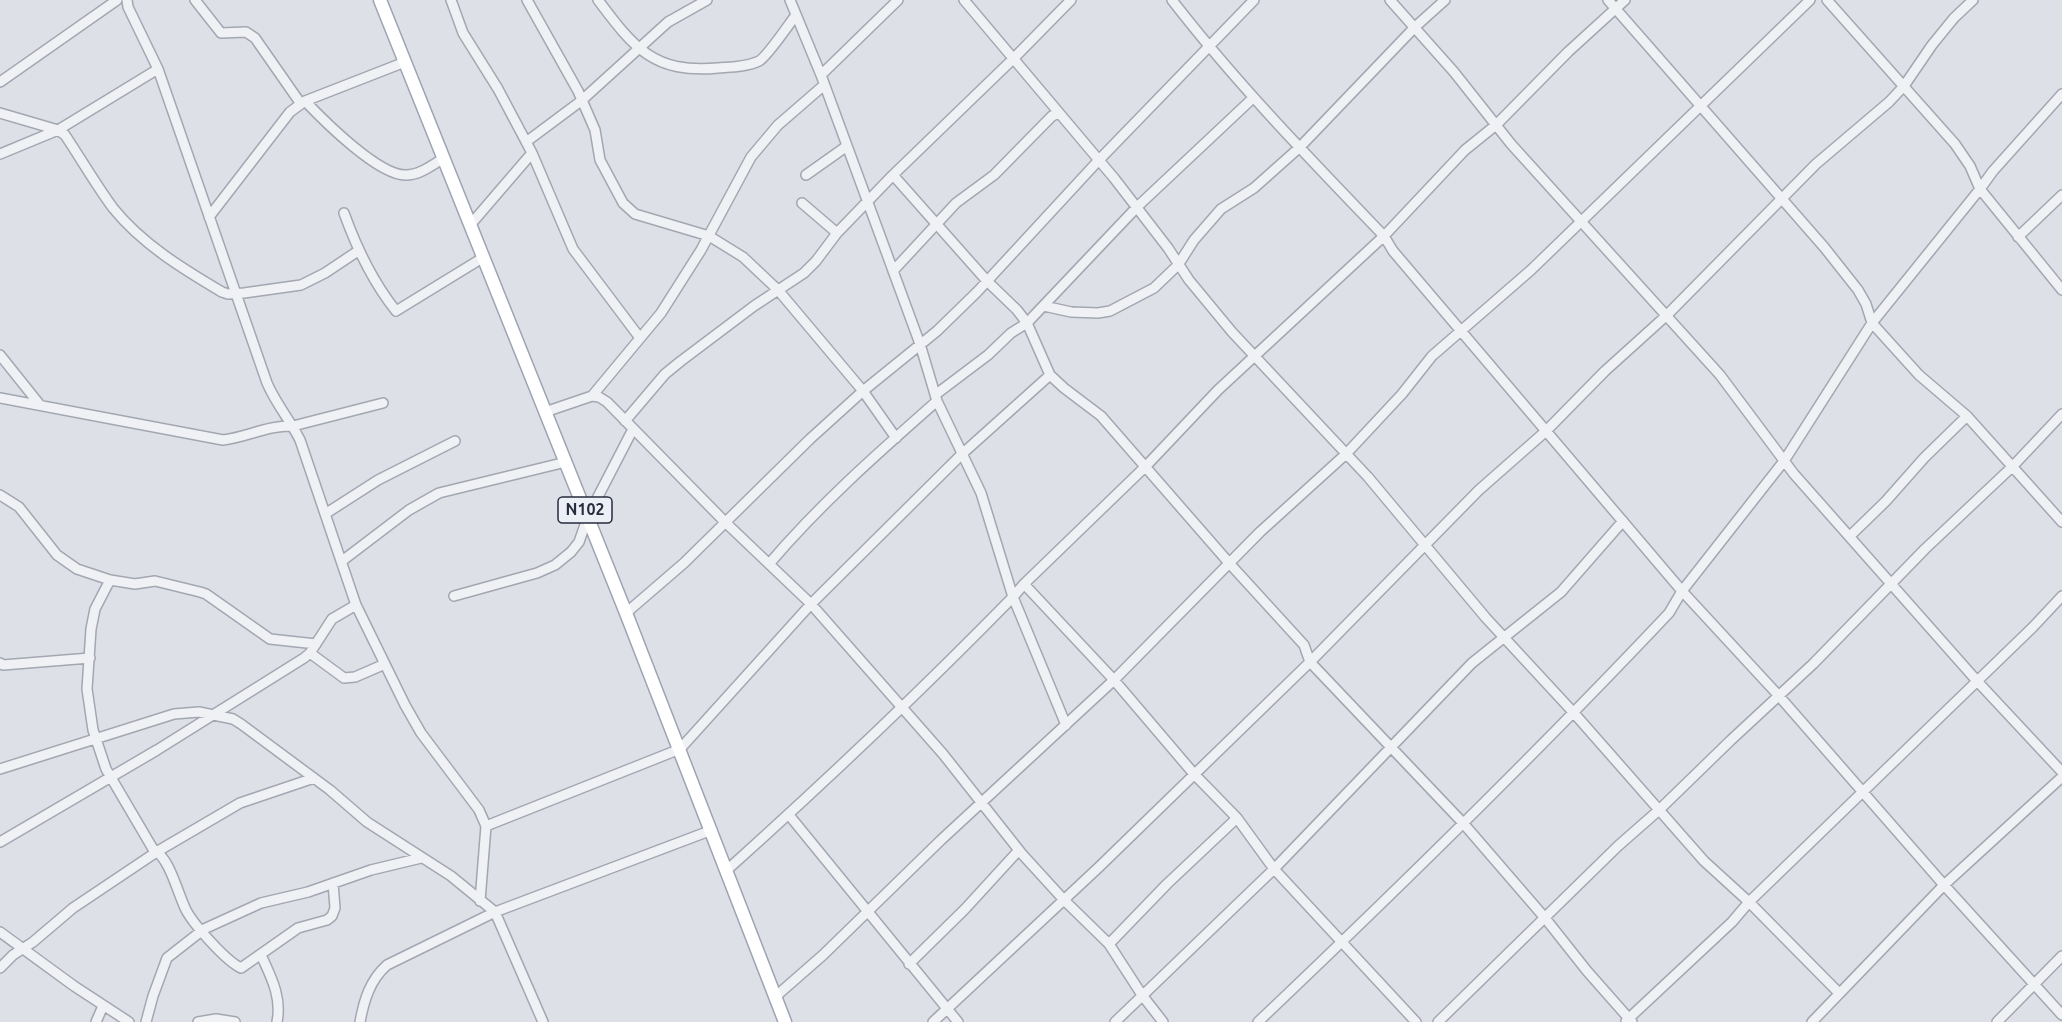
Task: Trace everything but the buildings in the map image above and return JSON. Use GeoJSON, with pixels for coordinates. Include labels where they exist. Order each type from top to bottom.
{"type":"FeatureCollection","features":[{"type":"Feature","properties":{"kind":"main road","name":"N102"},"geometry":{"type":"LineString","coordinates":[[380,0],[588,516],[785,1022]]}},
{"type":"Feature","properties":{"kind":"street"},"geometry":{"type":"LineString","coordinates":[[0,82],[117,0]]}},
{"type":"Feature","properties":{"kind":"street"},"geometry":{"type":"LineString","coordinates":[[127,0],[128,7],[158,69],[271,391],[300,440],[356,605],[421,733],[480,810],[486,826],[480,901]]}},
{"type":"Feature","properties":{"kind":"street"},"geometry":{"type":"LineString","coordinates":[[195,0],[221,33],[246,32],[255,38],[303,102],[369,158],[395,173],[405,175],[420,172],[444,158]]}},
{"type":"Feature","properties":{"kind":"street"},"geometry":{"type":"LineString","coordinates":[[451,0],[463,33],[498,89],[532,153],[573,249],[640,338]]}},
{"type":"Feature","properties":{"kind":"street"},"geometry":{"type":"LineString","coordinates":[[526,0],[578,92],[595,130],[600,160],[623,203],[635,214],[709,236],[735,251],[778,290],[863,391],[896,438]]}},
{"type":"Feature","properties":{"kind":"street"},"geometry":{"type":"LineString","coordinates":[[598,0],[640,49],[659,62],[697,70],[743,66],[762,59],[796,15]]}},
{"type":"Feature","properties":{"kind":"street"},"geometry":{"type":"LineString","coordinates":[[526,142],[581,101],[668,22],[707,0]]}},
{"type":"Feature","properties":{"kind":"street"},"geometry":{"type":"LineString","coordinates":[[790,0],[821,75],[823,86],[920,344],[936,398],[981,493],[1013,597],[1066,725]]}},
{"type":"Feature","properties":{"kind":"street"},"geometry":{"type":"LineString","coordinates":[[821,75],[898,0]]}},
{"type":"Feature","properties":{"kind":"street"},"geometry":{"type":"LineString","coordinates":[[964,0],[1137,207],[1178,265],[1224,323],[1346,454],[1503,638],[1573,712],[1704,861],[1749,902],[1839,993]]}},
{"type":"Feature","properties":{"kind":"street"},"geometry":{"type":"LineString","coordinates":[[625,421],[665,375],[745,313],[804,273],[837,233],[893,175],[1071,0]]}},
{"type":"Feature","properties":{"kind":"street"},"geometry":{"type":"LineString","coordinates":[[1172,0],[1253,98],[1384,236],[1393,251],[1459,330],[1682,591],[1779,696],[1944,885],[2062,1015]]}},
{"type":"Feature","properties":{"kind":"street"},"geometry":{"type":"LineString","coordinates":[[626,613],[684,563],[810,439],[863,391],[937,331],[1254,0]]}},
{"type":"Feature","properties":{"kind":"street"},"geometry":{"type":"LineString","coordinates":[[1390,0],[1496,125],[1720,375],[1784,461],[1891,584],[2062,772]]}},
{"type":"Feature","properties":{"kind":"street"},"geometry":{"type":"LineString","coordinates":[[1044,306],[1071,312],[1098,314],[1110,311],[1154,288],[1178,265],[1194,240],[1221,209],[1254,188],[1300,147],[1414,27],[1445,0]]}},
{"type":"Feature","properties":{"kind":"street"},"geometry":{"type":"LineString","coordinates":[[1608,0],[1858,290],[1866,304],[1872,323],[1919,375],[1967,416],[2062,522]]}},
{"type":"Feature","properties":{"kind":"street"},"geometry":{"type":"LineString","coordinates":[[727,870],[902,708],[1024,584],[1146,466],[1184,424],[1384,236],[1465,150],[1496,125],[1568,52],[1625,0]]}},
{"type":"Feature","properties":{"kind":"street"},"geometry":{"type":"LineString","coordinates":[[775,997],[809,968],[1114,680],[1260,532],[1346,454],[1402,394],[1432,356],[1459,330],[1531,270],[1810,0]]}},
{"type":"Feature","properties":{"kind":"street"},"geometry":{"type":"LineString","coordinates":[[1827,0],[1955,144],[1970,166],[1980,189],[2062,290]]}},
{"type":"Feature","properties":{"kind":"street"},"geometry":{"type":"LineString","coordinates":[[933,1022],[1064,900],[1310,662],[1479,490],[1546,431],[1605,371],[1667,315],[1816,164],[1889,102],[1904,87],[1932,45],[1973,0]]}},
{"type":"Feature","properties":{"kind":"street"},"geometry":{"type":"LineString","coordinates":[[209,217],[281,122],[303,102],[405,62]]}},
{"type":"Feature","properties":{"kind":"street"},"geometry":{"type":"LineString","coordinates":[[0,154],[58,130],[158,69]]}},
{"type":"Feature","properties":{"kind":"street"},"geometry":{"type":"LineString","coordinates":[[592,396],[661,313],[709,236],[751,157],[778,125],[823,86]]}},
{"type":"Feature","properties":{"kind":"street"},"geometry":{"type":"LineString","coordinates":[[1258,1022],[1463,823],[1669,612],[1682,591],[1784,461],[1872,323],[1993,171],[2062,94]]}},
{"type":"Feature","properties":{"kind":"street"},"geometry":{"type":"LineString","coordinates":[[769,564],[803,524],[936,398],[1011,333],[1027,323],[1137,207],[1253,98]]}},
{"type":"Feature","properties":{"kind":"street"},"geometry":{"type":"LineString","coordinates":[[0,113],[58,130],[65,135],[113,208],[140,237],[222,292],[228,294],[301,285],[325,273],[358,251]]}},
{"type":"Feature","properties":{"kind":"street"},"geometry":{"type":"LineString","coordinates":[[893,272],[956,203],[994,175],[1052,116],[1059,113]]}},
{"type":"Feature","properties":{"kind":"street"},"geometry":{"type":"LineString","coordinates":[[806,175],[847,146]]}},
{"type":"Feature","properties":{"kind":"street"},"geometry":{"type":"LineString","coordinates":[[471,224],[532,153]]}},
{"type":"Feature","properties":{"kind":"street"},"geometry":{"type":"LineString","coordinates":[[893,175],[987,280],[1017,310],[1027,323],[1050,375],[1064,388],[1094,408],[1146,466],[1230,564],[1304,645],[1310,662],[1463,823],[1545,918],[1629,1021],[2062,596]]}},
{"type":"Feature","properties":{"kind":"street"},"geometry":{"type":"LineString","coordinates":[[2018,237],[2062,195]]}},
{"type":"Feature","properties":{"kind":"street"},"geometry":{"type":"LineString","coordinates":[[802,203],[837,233]]}},
{"type":"Feature","properties":{"kind":"street"},"geometry":{"type":"LineString","coordinates":[[344,213],[358,251],[371,275],[396,311],[484,257]]}},
{"type":"Feature","properties":{"kind":"street"},"geometry":{"type":"LineString","coordinates":[[0,355],[40,405]]}},
{"type":"Feature","properties":{"kind":"street"},"geometry":{"type":"LineString","coordinates":[[486,826],[680,749],[812,604],[962,454],[1050,375]]}},
{"type":"Feature","properties":{"kind":"street"},"geometry":{"type":"LineString","coordinates":[[545,412],[592,396],[607,402],[725,522],[812,604],[943,754],[1019,850],[1064,900],[1109,944],[1142,995],[1163,1022]]}},
{"type":"Feature","properties":{"kind":"street"},"geometry":{"type":"LineString","coordinates":[[0,398],[223,440],[279,425],[293,426],[383,403]]}},
{"type":"Feature","properties":{"kind":"street"},"geometry":{"type":"LineString","coordinates":[[1438,1022],[1618,846],[1659,810],[1865,613],[1925,549],[2013,466],[2062,414]]}},
{"type":"Feature","properties":{"kind":"street"},"geometry":{"type":"LineString","coordinates":[[1850,536],[1967,416]]}},
{"type":"Feature","properties":{"kind":"street"},"geometry":{"type":"LineString","coordinates":[[453,596],[537,573],[555,565],[571,552],[579,543],[588,516],[633,429]]}},
{"type":"Feature","properties":{"kind":"street"},"geometry":{"type":"LineString","coordinates":[[325,514],[378,480],[455,441]]}},
{"type":"Feature","properties":{"kind":"street"},"geometry":{"type":"LineString","coordinates":[[342,561],[409,510],[439,493],[566,462]]}},
{"type":"Feature","properties":{"kind":"street"},"geometry":{"type":"LineString","coordinates":[[0,495],[18,507],[57,555],[77,569],[110,580],[135,584],[155,581],[200,592],[270,639],[316,644]]}},
{"type":"Feature","properties":{"kind":"street"},"geometry":{"type":"LineString","coordinates":[[1115,1022],[1274,869],[1472,663],[1561,592],[1623,521]]}},
{"type":"Feature","properties":{"kind":"street"},"geometry":{"type":"LineString","coordinates":[[110,580],[93,617],[87,689],[95,739],[106,769],[153,849],[162,855],[187,912],[201,932],[239,968],[298,928],[327,920],[332,916],[335,908],[333,883]]}},
{"type":"Feature","properties":{"kind":"street"},"geometry":{"type":"LineString","coordinates":[[1024,584],[1114,680],[1194,774],[1237,818],[1274,869],[1416,1022]]}},
{"type":"Feature","properties":{"kind":"street"},"geometry":{"type":"LineString","coordinates":[[0,842],[112,778],[310,653],[332,619],[356,605]]}},
{"type":"Feature","properties":{"kind":"street"},"geometry":{"type":"LineString","coordinates":[[310,653],[344,678],[355,677],[385,664]]}},
{"type":"Feature","properties":{"kind":"street"},"geometry":{"type":"LineString","coordinates":[[0,663],[3,665],[90,658]]}},
{"type":"Feature","properties":{"kind":"street"},"geometry":{"type":"LineString","coordinates":[[0,770],[174,714],[199,712],[215,714],[241,724],[314,778],[367,822],[451,876],[495,912],[543,1022]]}},
{"type":"Feature","properties":{"kind":"street"},"geometry":{"type":"LineString","coordinates":[[1812,1022],[1944,885],[2062,777]]}},
{"type":"Feature","properties":{"kind":"street"},"geometry":{"type":"LineString","coordinates":[[0,968],[21,948],[33,942],[73,908],[158,851],[240,803],[314,778]]}},
{"type":"Feature","properties":{"kind":"street"},"geometry":{"type":"LineString","coordinates":[[789,815],[958,1022]]}},
{"type":"Feature","properties":{"kind":"street"},"geometry":{"type":"LineString","coordinates":[[1109,944],[1167,884],[1237,818]]}},
{"type":"Feature","properties":{"kind":"street"},"geometry":{"type":"LineString","coordinates":[[360,1022],[364,1001],[370,987],[381,970],[387,966],[495,912],[712,830]]}},
{"type":"Feature","properties":{"kind":"street"},"geometry":{"type":"LineString","coordinates":[[909,964],[965,909],[1019,850]]}},
{"type":"Feature","properties":{"kind":"street"},"geometry":{"type":"LineString","coordinates":[[146,1022],[167,958],[201,932],[261,903],[308,892],[371,870],[421,858]]}},
{"type":"Feature","properties":{"kind":"street"},"geometry":{"type":"LineString","coordinates":[[0,932],[129,1022]]}},
{"type":"Feature","properties":{"kind":"street"},"geometry":{"type":"LineString","coordinates":[[261,955],[277,992],[280,1010],[277,1022]]}},
{"type":"Feature","properties":{"kind":"street"},"geometry":{"type":"LineString","coordinates":[[1997,1022],[2062,956]]}},
{"type":"Feature","properties":{"kind":"street"},"geometry":{"type":"LineString","coordinates":[[96,1022],[103,1006]]}},
{"type":"Feature","properties":{"kind":"street"},"geometry":{"type":"LineString","coordinates":[[198,1022],[224,1019],[235,1022]]}}]}
